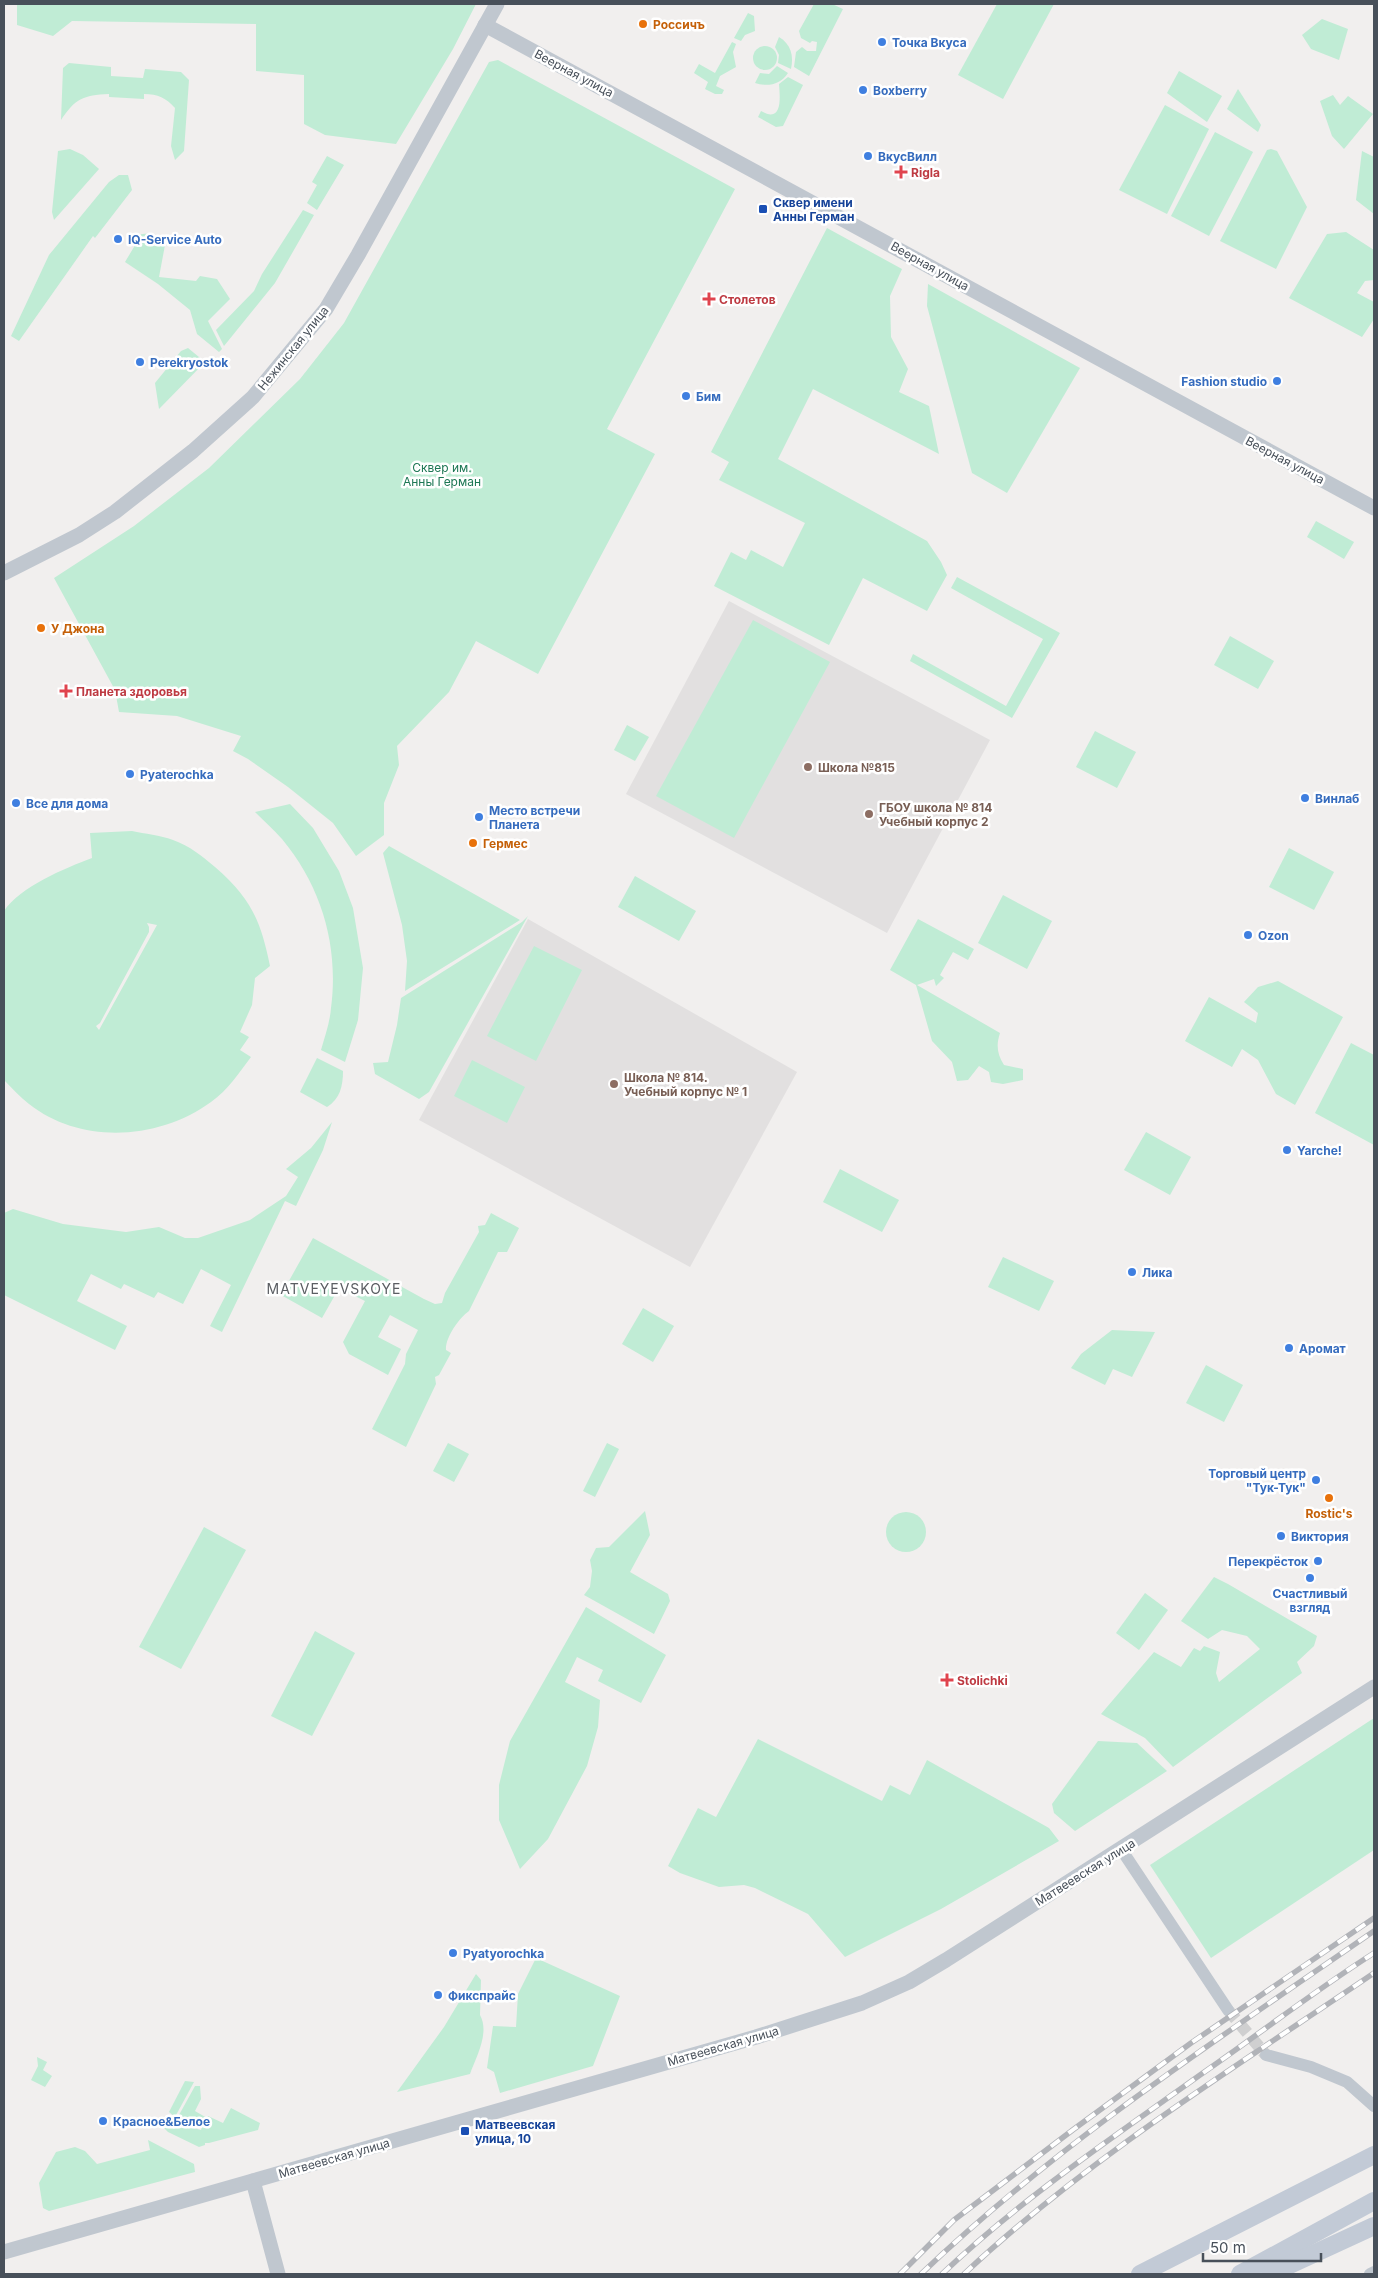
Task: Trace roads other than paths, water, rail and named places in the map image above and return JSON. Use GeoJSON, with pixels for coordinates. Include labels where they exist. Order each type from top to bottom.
{"type":"FeatureCollection","features":[{"type":"Feature","properties":{"kind":"main road"},"geometry":{"type":"LineString","coordinates":[[1311,2188],[1374,2143]]}},
{"type":"Feature","properties":{"kind":"main road"},"geometry":{"type":"LineString","coordinates":[[1140,2274],[1374,2155]]}},
{"type":"Feature","properties":{"kind":"main road"},"geometry":{"type":"LineString","coordinates":[[1240,2274],[1374,2201]]}},
{"type":"Feature","properties":{"kind":"main road"},"geometry":{"type":"LineString","coordinates":[[1270,2274],[1374,2226]]}},
{"type":"Feature","properties":{"kind":"street","name":"Нежинская улица"},"geometry":{"type":"LineString","coordinates":[[4,573],[79,534],[115,512],[193,452],[253,397],[326,309],[358,255],[497,4]]}},
{"type":"Feature","properties":{"kind":"street","name":"Веерная улица"},"geometry":{"type":"LineString","coordinates":[[485,25],[1374,508]]}},
{"type":"Feature","properties":{"kind":"street","name":"Матвеевская улица"},"geometry":{"type":"LineString","coordinates":[[4,2252],[764,2035],[862,2003],[916,1978],[1374,1687]]}},
{"type":"Feature","properties":{"kind":"street"},"geometry":{"type":"LineString","coordinates":[[1121,1849],[1228,2010]]}},
{"type":"Feature","properties":{"kind":"street"},"geometry":{"type":"LineString","coordinates":[[1266,2055],[1311,2068],[1347,2082],[1374,2106]]}},
{"type":"Feature","properties":{"kind":"street"},"geometry":{"type":"LineString","coordinates":[[253,2181],[278,2274]]}},
{"type":"Feature","properties":{"kind":"street"},"geometry":{"type":"LineString","coordinates":[[1370,2274],[1374,2272]]}},
{"type":"Feature","properties":{"kind":"tunnel"},"geometry":{"type":"LineString","coordinates":[[1228,2010],[1266,2055]]}},
{"type":"Feature","properties":{"kind":"railway"},"geometry":{"type":"LineString","coordinates":[[900,2274],[954,2220],[1074,2129],[1191,2043],[1374,1918]]}},
{"type":"Feature","properties":{"kind":"railway"},"geometry":{"type":"LineString","coordinates":[[921,2274],[973,2226],[1083,2136],[1198,2052],[1374,1931]]}},
{"type":"Feature","properties":{"kind":"railway"},"geometry":{"type":"LineString","coordinates":[[942,2274],[1003,2220],[1068,2170],[1374,1953]]}},
{"type":"Feature","properties":{"kind":"railway"},"geometry":{"type":"LineString","coordinates":[[964,2274],[1011,2232],[1111,2153],[1215,2079],[1374,1973]]}},
{"type":"Feature","properties":{"kind":"place","name":"Россичъ"},"geometry":{"type":"Point","coordinates":[643,24]}},
{"type":"Feature","properties":{"kind":"place","name":"Точка Вкуса"},"geometry":{"type":"Point","coordinates":[882,42]}},
{"type":"Feature","properties":{"kind":"place","name":"Boxberry"},"geometry":{"type":"Point","coordinates":[863,90]}},
{"type":"Feature","properties":{"kind":"place","name":"ВкусВилл"},"geometry":{"type":"Point","coordinates":[868,156]}},
{"type":"Feature","properties":{"kind":"place","name":"Rigla"},"geometry":{"type":"Point","coordinates":[901,172]}},
{"type":"Feature","properties":{"kind":"place","name":"Сквер имени Анны Герман"},"geometry":{"type":"Point","coordinates":[763,209]}},
{"type":"Feature","properties":{"kind":"place","name":"IQ-Service Auto"},"geometry":{"type":"Point","coordinates":[118,239]}},
{"type":"Feature","properties":{"kind":"place","name":"Столетов"},"geometry":{"type":"Point","coordinates":[709,299]}},
{"type":"Feature","properties":{"kind":"place","name":"Perekryostok"},"geometry":{"type":"Point","coordinates":[140,362]}},
{"type":"Feature","properties":{"kind":"place","name":"Fashion studio"},"geometry":{"type":"Point","coordinates":[1277,381]}},
{"type":"Feature","properties":{"kind":"place","name":"Бим"},"geometry":{"type":"Point","coordinates":[686,396]}},
{"type":"Feature","properties":{"kind":"place","name":"У Джона"},"geometry":{"type":"Point","coordinates":[41,628]}},
{"type":"Feature","properties":{"kind":"place","name":"Планета здоровья"},"geometry":{"type":"Point","coordinates":[66,691]}},
{"type":"Feature","properties":{"kind":"place","name":"Школа №815"},"geometry":{"type":"Point","coordinates":[808,767]}},
{"type":"Feature","properties":{"kind":"place","name":"Pyaterochka"},"geometry":{"type":"Point","coordinates":[130,774]}},
{"type":"Feature","properties":{"kind":"place","name":"Винлаб"},"geometry":{"type":"Point","coordinates":[1305,798]}},
{"type":"Feature","properties":{"kind":"place","name":"Все для дома"},"geometry":{"type":"Point","coordinates":[16,803]}},
{"type":"Feature","properties":{"kind":"place","name":"ГБОУ школа № 814 Учебный корпус 2"},"geometry":{"type":"Point","coordinates":[869,814]}},
{"type":"Feature","properties":{"kind":"place","name":"Место встречи Планета"},"geometry":{"type":"Point","coordinates":[479,817]}},
{"type":"Feature","properties":{"kind":"place","name":"Гермес"},"geometry":{"type":"Point","coordinates":[473,843]}},
{"type":"Feature","properties":{"kind":"place","name":"Ozon"},"geometry":{"type":"Point","coordinates":[1248,935]}},
{"type":"Feature","properties":{"kind":"place","name":"Школа № 814. Учебный корпус № 1"},"geometry":{"type":"Point","coordinates":[614,1084]}},
{"type":"Feature","properties":{"kind":"place","name":"Yarche!"},"geometry":{"type":"Point","coordinates":[1287,1150]}},
{"type":"Feature","properties":{"kind":"place","name":"Лика"},"geometry":{"type":"Point","coordinates":[1132,1272]}},
{"type":"Feature","properties":{"kind":"place","name":"Аромат"},"geometry":{"type":"Point","coordinates":[1289,1348]}},
{"type":"Feature","properties":{"kind":"place","name":"Торговый центр \"Тук-Тук\""},"geometry":{"type":"Point","coordinates":[1316,1480]}},
{"type":"Feature","properties":{"kind":"place","name":"Rostic's"},"geometry":{"type":"Point","coordinates":[1329,1498]}},
{"type":"Feature","properties":{"kind":"place","name":"Виктория"},"geometry":{"type":"Point","coordinates":[1281,1536]}},
{"type":"Feature","properties":{"kind":"place","name":"Перекрёсток"},"geometry":{"type":"Point","coordinates":[1318,1561]}},
{"type":"Feature","properties":{"kind":"place","name":"Счастливый взгляд"},"geometry":{"type":"Point","coordinates":[1310,1578]}},
{"type":"Feature","properties":{"kind":"place","name":"Stolichki"},"geometry":{"type":"Point","coordinates":[947,1680]}},
{"type":"Feature","properties":{"kind":"place","name":"Pyatyorochka"},"geometry":{"type":"Point","coordinates":[453,1953]}},
{"type":"Feature","properties":{"kind":"place","name":"Фикспрайс"},"geometry":{"type":"Point","coordinates":[438,1995]}},
{"type":"Feature","properties":{"kind":"place","name":"Красное&Белое"},"geometry":{"type":"Point","coordinates":[103,2121]}},
{"type":"Feature","properties":{"kind":"place","name":"Матвеевская улица, 10"},"geometry":{"type":"Point","coordinates":[465,2131]}},
{"type":"Feature","properties":{"kind":"district","name":"MATVEYEVSKOYE"},"geometry":{"type":"Point","coordinates":[334,1288]}},
{"type":"Feature","properties":{"kind":"park label","name":"Сквер им. Анны Герман"},"geometry":{"type":"Point","coordinates":[442,474]}}]}
